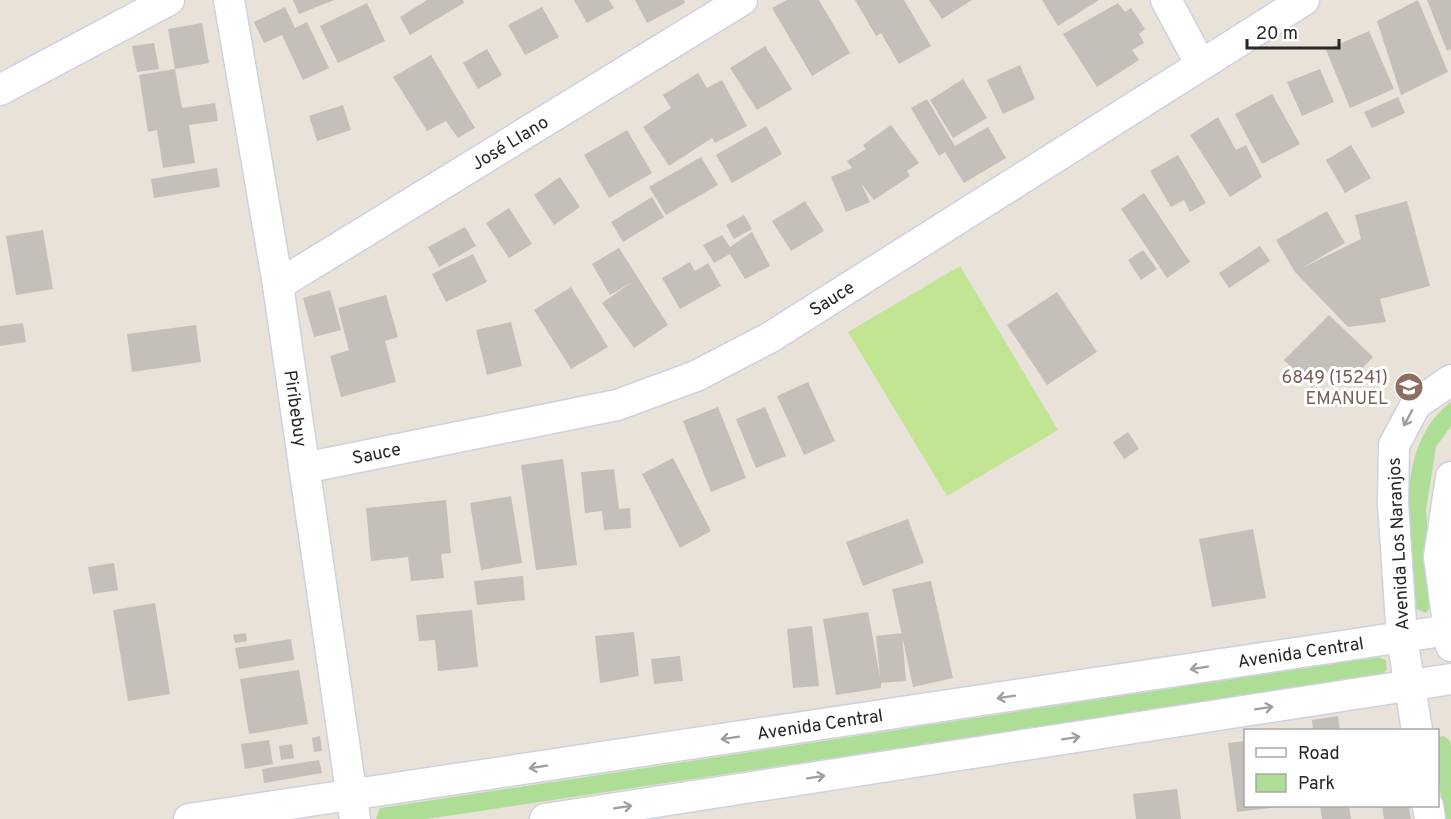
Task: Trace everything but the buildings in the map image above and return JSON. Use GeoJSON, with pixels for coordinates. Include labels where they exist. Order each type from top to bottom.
{"type":"FeatureCollection","features":[{"type":"Feature","properties":{"kind":"street"},"geometry":{"type":"LineString","coordinates":[[0,90],[170,0]]}},
{"type":"Feature","properties":{"kind":"street","name":"Piribebuy"},"geometry":{"type":"LineString","coordinates":[[229,0],[278,285],[353,807]]}},
{"type":"Feature","properties":{"kind":"street","name":"José Llano"},"geometry":{"type":"LineString","coordinates":[[278,285],[742,0]]}},
{"type":"Feature","properties":{"kind":"street"},"geometry":{"type":"LineString","coordinates":[[1166,0],[1202,65]]}},
{"type":"Feature","properties":{"kind":"street","name":"Sauce"},"geometry":{"type":"LineString","coordinates":[[304,468],[617,405],[696,376],[769,338],[1304,0]]}},
{"type":"Feature","properties":{"kind":"street","name":"Avenida Los Naranjos"},"geometry":{"type":"LineString","coordinates":[[1417,729],[1402,638],[1393,504],[1394,445],[1416,404],[1451,380]]}},
{"type":"Feature","properties":{"kind":"street"},"geometry":{"type":"LineString","coordinates":[[1450,638],[1439,557],[1451,477]]}},
{"type":"Feature","properties":{"kind":"street","name":"Avenida Central"},"geometry":{"type":"LineString","coordinates":[[189,819],[353,807],[1402,638],[1450,638]]}},
{"type":"Feature","properties":{"kind":"street"},"geometry":{"type":"LineString","coordinates":[[545,819],[1451,679]]}},
{"type":"Feature","properties":{"kind":"green space"},"geometry":{"type":"Polygon","coordinates":[[[960,266],[1058,430],[947,496],[848,332],[960,266]]]}},
{"type":"Feature","properties":{"kind":"green space"},"geometry":{"type":"Polygon","coordinates":[[[1451,402],[1451,426],[1436,447],[1426,510],[1432,605],[1426,613],[1414,608],[1408,497],[1419,444],[1432,421],[1451,402]]]}},
{"type":"Feature","properties":{"kind":"green space"},"geometry":{"type":"Polygon","coordinates":[[[1379,657],[1386,660],[1387,669],[1382,675],[427,819],[376,819],[380,808],[1379,657]]]}},
{"type":"Feature","properties":{"kind":"green space"},"geometry":{"type":"Polygon","coordinates":[[[1444,736],[1450,741],[1451,747],[1451,819],[1444,819],[1439,783],[1439,737],[1444,736]]]}},
{"type":"Feature","properties":{"kind":"place","name":"6849 (15241) EMANUEL"},"geometry":{"type":"Point","coordinates":[1409,387]}}]}
